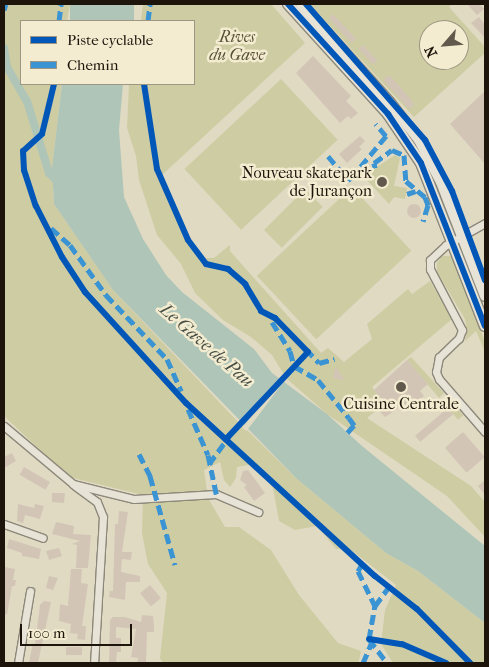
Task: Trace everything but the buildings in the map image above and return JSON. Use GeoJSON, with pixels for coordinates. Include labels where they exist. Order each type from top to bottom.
{"type":"FeatureCollection","features":[{"type":"Feature","properties":{"kind":"main road"},"geometry":{"type":"LineString","coordinates":[[288,4],[399,129],[431,183],[485,296]]}},
{"type":"Feature","properties":{"kind":"main road"},"geometry":{"type":"LineString","coordinates":[[301,4],[419,140],[435,168],[485,326]]}},
{"type":"Feature","properties":{"kind":"street"},"geometry":{"type":"LineString","coordinates":[[485,223],[457,238],[430,260],[430,269],[462,330],[459,338],[439,357],[436,372],[439,379],[485,432]]}},
{"type":"Feature","properties":{"kind":"street"},"geometry":{"type":"LineString","coordinates":[[6,431],[97,502],[102,517],[94,663]]}},
{"type":"Feature","properties":{"kind":"street"},"geometry":{"type":"LineString","coordinates":[[73,484],[134,499],[216,494],[258,512]]}},
{"type":"Feature","properties":{"kind":"street"},"geometry":{"type":"LineString","coordinates":[[4,524],[43,538]]}},
{"type":"Feature","properties":{"kind":"street"},"geometry":{"type":"LineString","coordinates":[[18,663],[30,591]]}},
{"type":"Feature","properties":{"kind":"green space"},"geometry":{"type":"Polygon","coordinates":[[[4,4],[70,4],[67,20],[20,20],[20,85],[62,85],[52,168],[54,204],[113,290],[238,422],[225,436],[229,439],[242,425],[296,478],[386,553],[418,571],[485,623],[485,663],[393,663],[381,644],[385,610],[396,585],[350,549],[336,549],[317,526],[295,530],[279,521],[273,488],[254,464],[237,467],[236,478],[230,487],[224,480],[220,462],[204,470],[208,498],[225,527],[239,527],[271,550],[299,595],[338,643],[361,651],[359,661],[358,663],[163,663],[160,658],[167,593],[148,564],[142,533],[143,495],[69,477],[4,416],[4,4]]]}},
{"type":"Feature","properties":{"kind":"green space","name":"Rives du Gave"},"geometry":{"type":"Polygon","coordinates":[[[143,4],[271,4],[305,43],[162,175],[192,241],[205,258],[214,258],[230,245],[230,251],[321,353],[328,348],[344,362],[372,339],[367,324],[408,289],[412,294],[430,281],[452,319],[372,387],[385,403],[367,418],[471,486],[485,502],[485,537],[447,496],[327,414],[286,378],[272,355],[251,337],[223,320],[195,293],[181,264],[157,235],[139,180],[136,156],[127,128],[129,85],[195,85],[195,20],[141,20],[143,4]]]}},
{"type":"Feature","properties":{"kind":"green space"},"geometry":{"type":"Polygon","coordinates":[[[310,4],[452,4],[449,7],[461,20],[419,20],[419,70],[466,70],[414,117],[310,4]]]}},
{"type":"Feature","properties":{"kind":"green space"},"geometry":{"type":"Polygon","coordinates":[[[469,29],[485,47],[485,53],[469,67],[469,29]]]}},
{"type":"Feature","properties":{"kind":"green space"},"geometry":{"type":"Polygon","coordinates":[[[281,79],[338,140],[241,230],[184,169],[281,79]]]}},
{"type":"Feature","properties":{"kind":"green space","name":"Nouveau skatepark de Jurançon"},"geometry":{"type":"Polygon","coordinates":[[[395,155],[400,158],[394,186],[407,188],[405,199],[394,197],[389,204],[365,178],[366,174],[395,155]]]}},
{"type":"Feature","properties":{"kind":"green space"},"geometry":{"type":"Polygon","coordinates":[[[352,187],[411,251],[316,339],[257,276],[352,187]]]}},
{"type":"Feature","properties":{"kind":"green space"},"geometry":{"type":"Polygon","coordinates":[[[305,189],[323,207],[282,248],[264,230],[305,189]]]}},
{"type":"Feature","properties":{"kind":"green space"},"geometry":{"type":"Polygon","coordinates":[[[442,256],[452,256],[485,342],[485,352],[476,331],[465,341],[467,331],[465,319],[437,272],[437,263],[442,256]]]}},
{"type":"Feature","properties":{"kind":"green space"},"geometry":{"type":"Polygon","coordinates":[[[411,357],[444,393],[439,398],[407,360],[411,357]]]}},
{"type":"Feature","properties":{"kind":"green space"},"geometry":{"type":"Polygon","coordinates":[[[453,403],[463,415],[458,420],[448,407],[453,403]]]}},
{"type":"Feature","properties":{"kind":"water"},"geometry":{"type":"Polygon","coordinates":[[[70,4],[134,4],[134,20],[70,20],[70,4]]]}},
{"type":"Feature","properties":{"kind":"water","name":"Le Gave de Pau"},"geometry":{"type":"Polygon","coordinates":[[[62,85],[123,85],[119,130],[124,197],[143,239],[166,275],[182,292],[254,349],[272,373],[327,414],[362,446],[485,546],[485,623],[418,571],[386,553],[296,478],[113,290],[54,204],[52,168],[62,85]]]}},
{"type":"Feature","properties":{"kind":"pier"},"geometry":{"type":"Polygon","coordinates":[[[281,377],[285,380],[246,431],[242,428],[281,377]]]}},
{"type":"Feature","properties":{"kind":"waterway"},"geometry":{"type":"LineString","coordinates":[[4,48],[7,67],[27,101],[49,173],[59,183]]}},
{"type":"Feature","properties":{"kind":"marked path"},"geometry":{"type":"LineString","coordinates":[[4,10],[6,4]]}},
{"type":"Feature","properties":{"kind":"marked path"},"geometry":{"type":"LineString","coordinates":[[59,20],[61,4]]}},
{"type":"Feature","properties":{"kind":"marked path"},"geometry":{"type":"LineString","coordinates":[[148,20],[150,4]]}},
{"type":"Feature","properties":{"kind":"marked path"},"geometry":{"type":"LineString","coordinates":[[328,156],[348,180],[386,136],[376,124]]}},
{"type":"Feature","properties":{"kind":"marked path"},"geometry":{"type":"LineString","coordinates":[[375,168],[374,163],[392,150],[404,155],[406,181],[425,197],[428,205],[423,221]]}},
{"type":"Feature","properties":{"kind":"marked path"},"geometry":{"type":"LineString","coordinates":[[407,194],[416,191]]}},
{"type":"Feature","properties":{"kind":"marked path"},"geometry":{"type":"LineString","coordinates":[[51,228],[70,245],[106,295],[167,359],[181,391]]}},
{"type":"Feature","properties":{"kind":"marked path"},"geometry":{"type":"LineString","coordinates":[[272,322],[290,351],[294,366]]}},
{"type":"Feature","properties":{"kind":"marked path"},"geometry":{"type":"LineString","coordinates":[[306,349],[319,363],[334,359]]}},
{"type":"Feature","properties":{"kind":"marked path"},"geometry":{"type":"LineString","coordinates":[[294,366],[318,380],[349,418],[354,425],[347,433]]}},
{"type":"Feature","properties":{"kind":"marked path"},"geometry":{"type":"LineString","coordinates":[[188,409],[208,455],[216,494]]}},
{"type":"Feature","properties":{"kind":"marked path"},"geometry":{"type":"LineString","coordinates":[[209,464],[229,436]]}},
{"type":"Feature","properties":{"kind":"marked path"},"geometry":{"type":"LineString","coordinates":[[139,454],[150,476],[175,565]]}},
{"type":"Feature","properties":{"kind":"marked path"},"geometry":{"type":"LineString","coordinates":[[362,564],[358,571],[375,606]]}},
{"type":"Feature","properties":{"kind":"marked path"},"geometry":{"type":"LineString","coordinates":[[369,639],[375,606],[389,587]]}},
{"type":"Feature","properties":{"kind":"marked path"},"geometry":{"type":"LineString","coordinates":[[369,639],[387,663]]}},
{"type":"Feature","properties":{"kind":"marked path"},"geometry":{"type":"LineString","coordinates":[[363,663],[372,642]]}},
{"type":"Feature","properties":{"kind":"cycle path"},"geometry":{"type":"LineString","coordinates":[[288,4],[388,114],[421,163],[485,326]]}},
{"type":"Feature","properties":{"kind":"cycle path"},"geometry":{"type":"LineString","coordinates":[[306,4],[425,140],[452,191],[485,280]]}},
{"type":"Feature","properties":{"kind":"cycle path"},"geometry":{"type":"LineString","coordinates":[[54,85],[42,134],[23,151],[24,170],[36,206],[62,257],[85,292],[186,403],[375,576],[417,609],[470,663]]}},
{"type":"Feature","properties":{"kind":"cycle path"},"geometry":{"type":"LineString","coordinates":[[144,85],[157,169],[188,240],[206,264],[228,269],[245,284],[261,311],[275,318],[308,352],[226,439]]}},
{"type":"Feature","properties":{"kind":"cycle path"},"geometry":{"type":"LineString","coordinates":[[369,639],[402,644],[446,663]]}},
{"type":"Feature","properties":{"kind":"place","name":"Nouveau skatepark de Jurançon"},"geometry":{"type":"Point","coordinates":[382,182]}},
{"type":"Feature","properties":{"kind":"place","name":"Cuisine Centrale"},"geometry":{"type":"Point","coordinates":[401,387]}}]}
